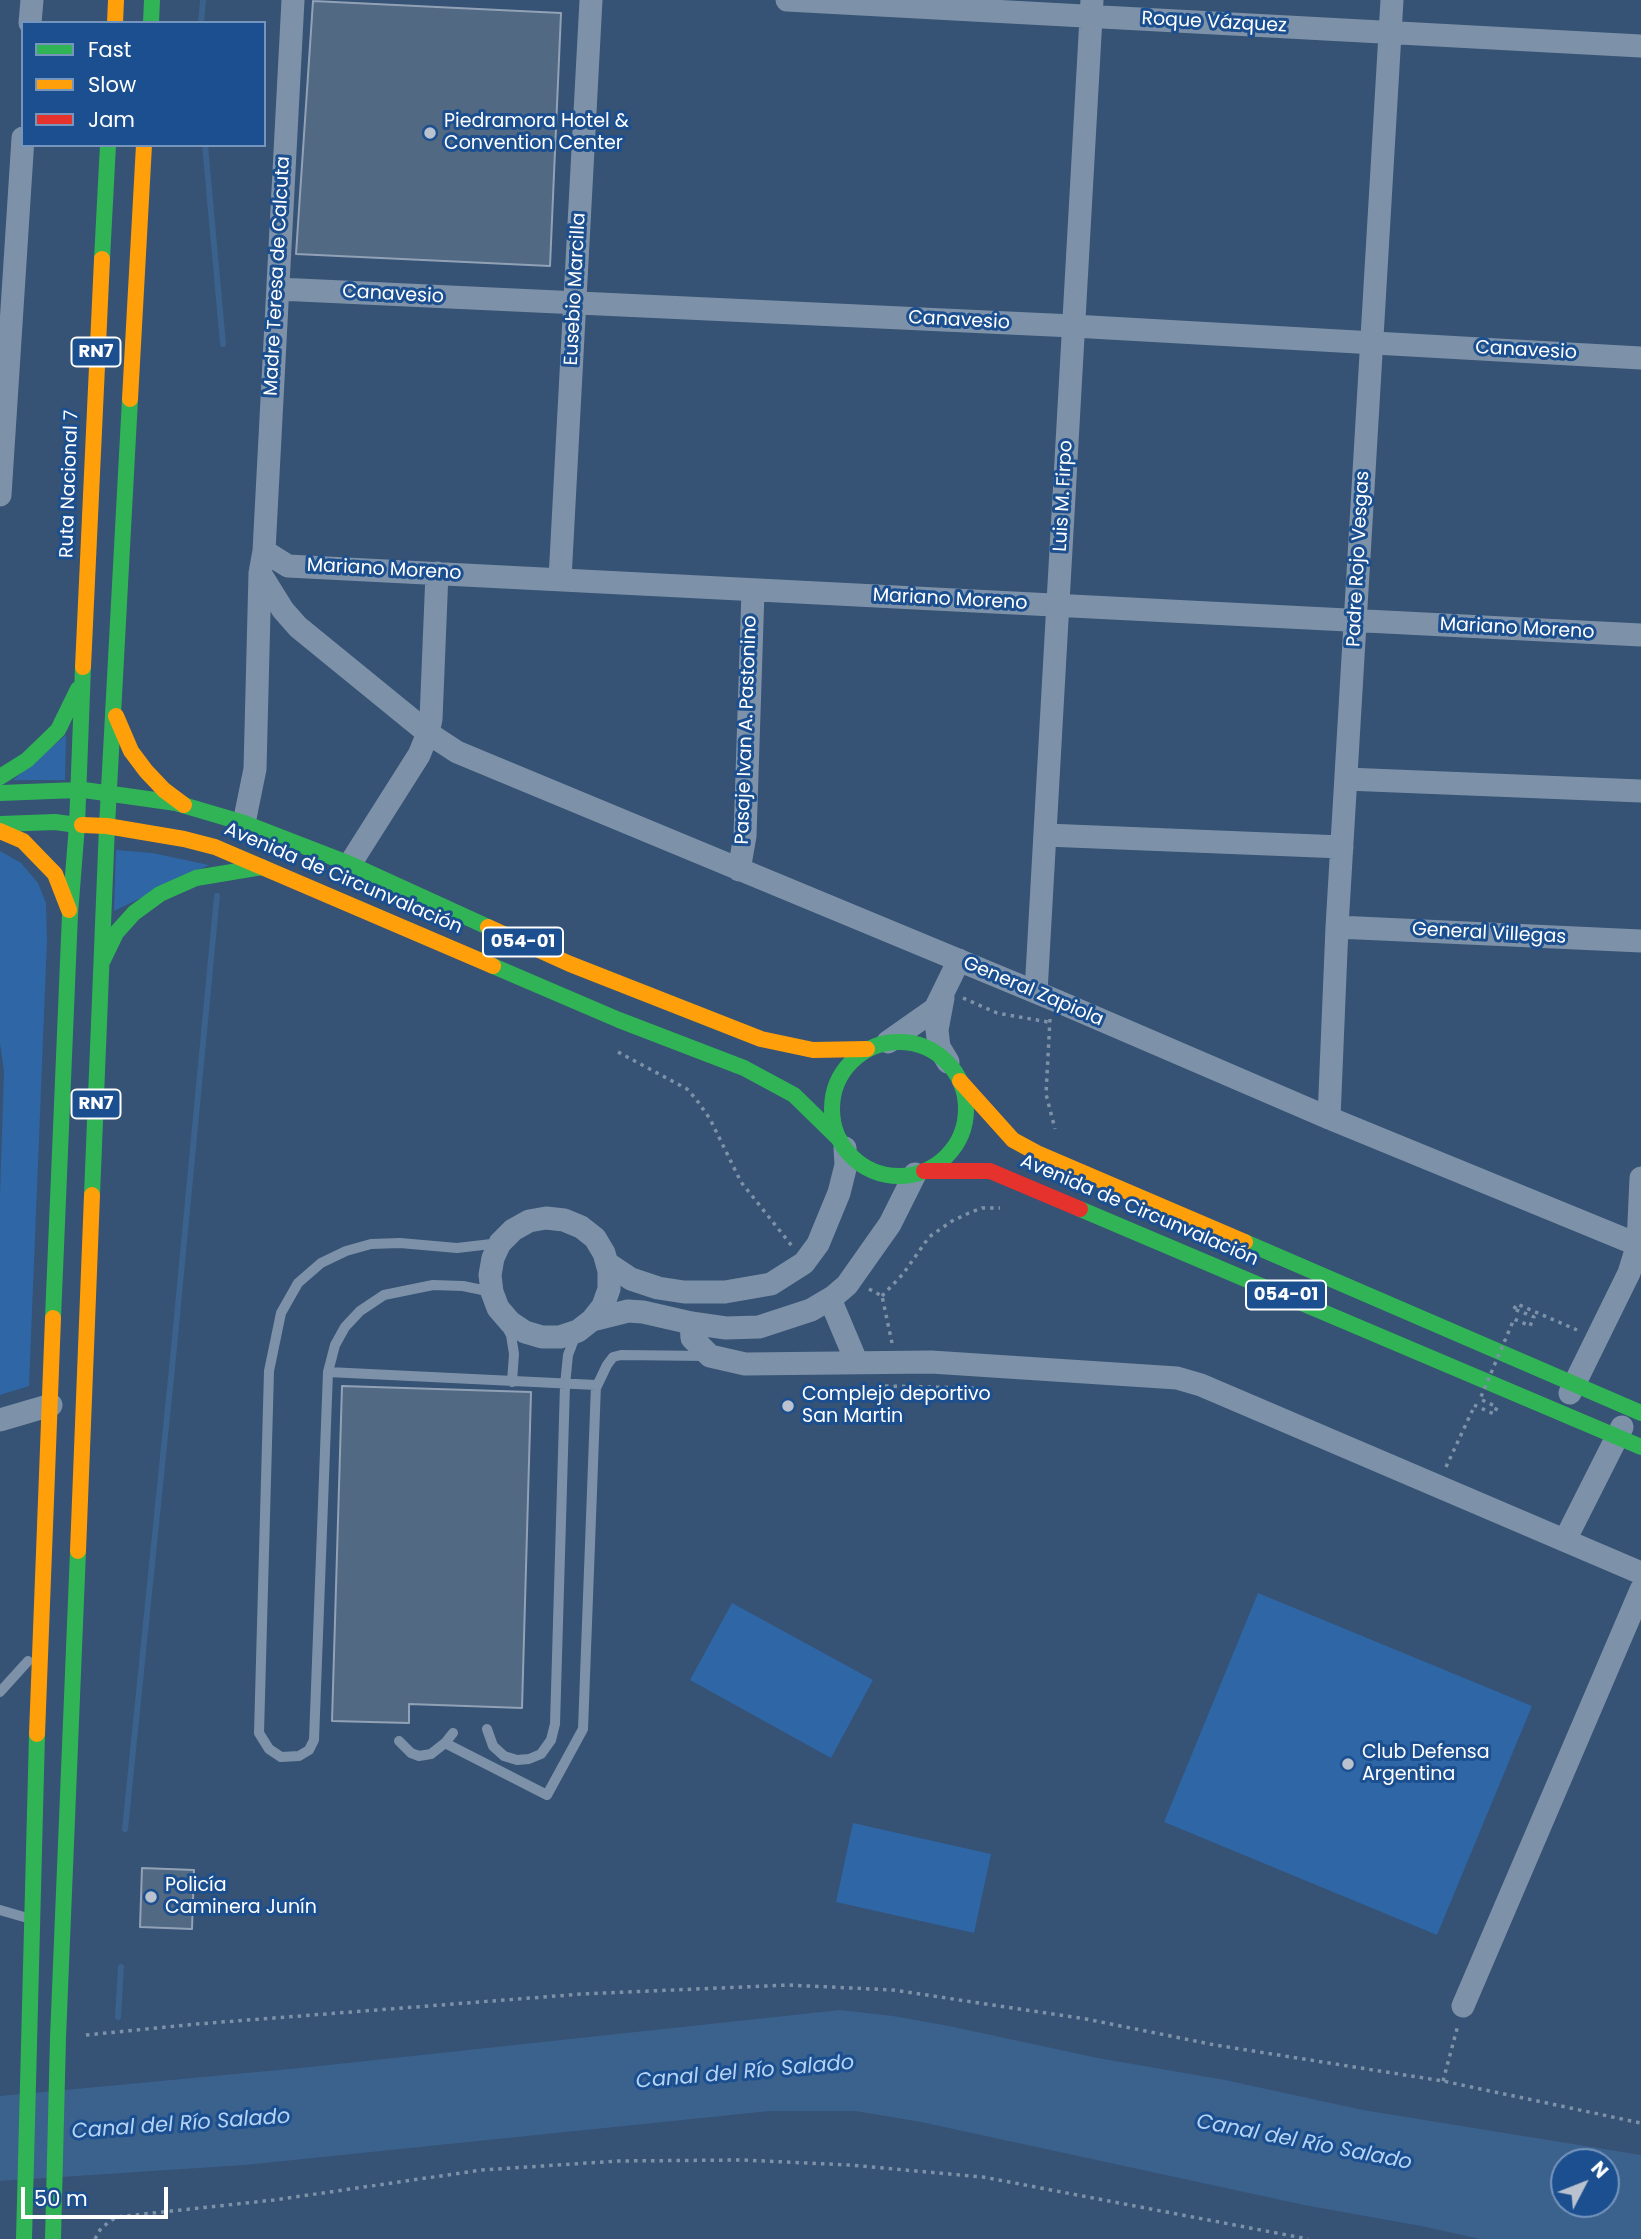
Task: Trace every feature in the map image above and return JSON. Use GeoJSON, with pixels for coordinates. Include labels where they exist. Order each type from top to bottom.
{"type":"FeatureCollection","features":[{"type":"Feature","properties":{"kind":"main road"},"geometry":{"type":"LineString","coordinates":[[115,21],[116,0]]}},
{"type":"Feature","properties":{"kind":"main road"},"geometry":{"type":"LineString","coordinates":[[151,21],[152,0]]}},
{"type":"Feature","properties":{"kind":"main road","name":"Ruta Nacional 7"},"geometry":{"type":"LineString","coordinates":[[77,825],[95,377],[108,147]]}},
{"type":"Feature","properties":{"kind":"main road","name":"RN7"},"geometry":{"type":"LineString","coordinates":[[53,2239],[58,2038],[107,826],[144,147]]}},
{"type":"Feature","properties":{"kind":"main road"},"geometry":{"type":"LineString","coordinates":[[0,777],[27,760],[58,730],[66,718],[83,677]]}},
{"type":"Feature","properties":{"kind":"main road"},"geometry":{"type":"LineString","coordinates":[[114,712],[131,751],[164,790],[186,807]]}},
{"type":"Feature","properties":{"kind":"main road","name":"Avenida de Circunvalación"},"geometry":{"type":"LineString","coordinates":[[78,790],[176,803],[244,823],[349,864],[570,964],[761,1039],[813,1050],[910,1042],[931,1049],[954,1072],[1000,1128],[1013,1140],[1037,1153],[1635,1410]]}},
{"type":"Feature","properties":{"kind":"main road","name":"054-01"},"geometry":{"type":"LineString","coordinates":[[0,793],[78,790]]}},
{"type":"Feature","properties":{"kind":"main road","name":"054-01"},"geometry":{"type":"LineString","coordinates":[[0,824],[55,822],[77,825]]}},
{"type":"Feature","properties":{"kind":"main road","name":"RN7"},"geometry":{"type":"LineString","coordinates":[[24,2239],[39,1648],[70,914],[77,825]]}},
{"type":"Feature","properties":{"kind":"main road","name":"Avenida de Circunvalación"},"geometry":{"type":"LineString","coordinates":[[77,825],[107,826],[215,847],[618,1020],[744,1068],[794,1095],[858,1162],[877,1172],[899,1176],[920,1172],[990,1171],[1641,1447]]}},
{"type":"Feature","properties":{"kind":"main road"},"geometry":{"type":"LineString","coordinates":[[0,831],[23,841],[55,874],[70,914]]}},
{"type":"Feature","properties":{"kind":"main road"},"geometry":{"type":"LineString","coordinates":[[102,961],[116,933],[134,913],[160,894],[196,878],[264,867]]}},
{"type":"Feature","properties":{"kind":"main road"},"geometry":{"type":"LineString","coordinates":[[842,1144],[834,1125],[832,1102],[837,1081],[850,1062],[877,1046]]}},
{"type":"Feature","properties":{"kind":"main road"},"geometry":{"type":"LineString","coordinates":[[920,1172],[941,1162],[956,1145],[965,1125],[966,1102],[954,1072]]}},
{"type":"Feature","properties":{"kind":"street"},"geometry":{"type":"LineString","coordinates":[[30,21],[32,0]]}},
{"type":"Feature","properties":{"kind":"street","name":"Madre Teresa de Calcuta"},"geometry":{"type":"LineString","coordinates":[[244,823],[255,769],[262,562],[293,0]]}},
{"type":"Feature","properties":{"kind":"street","name":"Eusebio Marcilla"},"geometry":{"type":"LineString","coordinates":[[560,579],[592,0]]}},
{"type":"Feature","properties":{"kind":"street","name":"Roque Vázquez"},"geometry":{"type":"LineString","coordinates":[[787,0],[1092,8],[1390,33],[1641,46]]}},
{"type":"Feature","properties":{"kind":"street","name":"Padre Rojo Vesgas"},"geometry":{"type":"LineString","coordinates":[[1329,1118],[1337,927],[1392,0]]}},
{"type":"Feature","properties":{"kind":"street","name":"Luis M. Firpo"},"geometry":{"type":"LineString","coordinates":[[1036,992],[1092,8]]}},
{"type":"Feature","properties":{"kind":"street"},"geometry":{"type":"LineString","coordinates":[[0,495],[13,233],[22,147]]}},
{"type":"Feature","properties":{"kind":"street","name":"Canavesio"},"geometry":{"type":"LineString","coordinates":[[278,289],[1073,326],[1641,358]]}},
{"type":"Feature","properties":{"kind":"street","name":"Mariano Moreno"},"geometry":{"type":"LineString","coordinates":[[262,562],[288,566],[1641,635]]}},
{"type":"Feature","properties":{"kind":"street","name":"General Zapiola"},"geometry":{"type":"LineString","coordinates":[[262,562],[283,610],[298,627],[428,733],[457,752],[1036,992],[1329,1118],[1639,1245]]}},
{"type":"Feature","properties":{"kind":"street"},"geometry":{"type":"LineString","coordinates":[[349,864],[419,755],[428,733],[431,719],[437,573]]}},
{"type":"Feature","properties":{"kind":"street","name":"Pasaje Ivan A. Pastonino"},"geometry":{"type":"LineString","coordinates":[[739,870],[745,836],[753,590]]}},
{"type":"Feature","properties":{"kind":"street"},"geometry":{"type":"LineString","coordinates":[[1346,779],[1641,791]]}},
{"type":"Feature","properties":{"kind":"street"},"geometry":{"type":"LineString","coordinates":[[1046,835],[1342,847]]}},
{"type":"Feature","properties":{"kind":"street","name":"General Villegas"},"geometry":{"type":"LineString","coordinates":[[1337,927],[1641,941]]}},
{"type":"Feature","properties":{"kind":"street"},"geometry":{"type":"LineString","coordinates":[[877,1046],[935,1009],[959,960]]}},
{"type":"Feature","properties":{"kind":"street"},"geometry":{"type":"LineString","coordinates":[[944,995],[937,1030],[939,1047],[954,1072]]}},
{"type":"Feature","properties":{"kind":"street"},"geometry":{"type":"LineString","coordinates":[[607,1263],[621,1274],[658,1288],[684,1292],[725,1292],[771,1284],[808,1257],[818,1244],[839,1193],[846,1165],[842,1144]]}},
{"type":"Feature","properties":{"kind":"street"},"geometry":{"type":"LineString","coordinates":[[585,1326],[603,1306],[609,1289],[607,1263],[595,1238],[581,1227],[564,1220],[546,1218],[513,1230],[500,1243],[493,1258],[490,1275],[495,1300],[517,1327],[542,1337],[561,1337],[585,1326],[611,1314],[636,1311],[726,1328],[759,1327],[811,1310],[830,1299],[851,1279],[890,1224],[920,1172]]}},
{"type":"Feature","properties":{"kind":"street"},"geometry":{"type":"LineString","coordinates":[[1562,1412],[1629,1273],[1639,1245],[1641,1178]]}},
{"type":"Feature","properties":{"kind":"street"},"geometry":{"type":"LineString","coordinates":[[830,1299],[857,1363]]}},
{"type":"Feature","properties":{"kind":"street"},"geometry":{"type":"LineString","coordinates":[[691,1323],[692,1338],[710,1356],[745,1364],[931,1362],[1177,1378],[1201,1385],[1641,1573]]}},
{"type":"Feature","properties":{"kind":"street"},"geometry":{"type":"LineString","coordinates":[[0,1420],[51,1405]]}},
{"type":"Feature","properties":{"kind":"street"},"geometry":{"type":"LineString","coordinates":[[1565,1540],[1617,1437],[1635,1410]]}},
{"type":"Feature","properties":{"kind":"street"},"geometry":{"type":"LineString","coordinates":[[1463,2006],[1641,1590]]}},
{"type":"Feature","properties":{"kind":"lane"},"geometry":{"type":"LineString","coordinates":[[500,1243],[457,1248],[400,1243],[372,1244],[345,1251],[321,1263],[298,1283],[281,1313],[269,1371],[259,1734],[269,1749],[281,1757],[299,1756],[309,1750],[314,1740],[328,1372],[335,1345],[345,1327],[360,1311],[384,1295],[433,1285],[463,1286],[495,1300],[511,1335],[514,1364],[512,1382]]}},
{"type":"Feature","properties":{"kind":"lane"},"geometry":{"type":"LineString","coordinates":[[487,1729],[493,1746],[504,1756],[517,1760],[541,1754],[551,1740],[555,1724],[565,1385],[568,1355],[585,1326]]}},
{"type":"Feature","properties":{"kind":"lane"},"geometry":{"type":"LineString","coordinates":[[445,1743],[547,1795],[583,1729],[596,1388],[607,1365],[613,1357],[621,1354],[710,1356]]}},
{"type":"Feature","properties":{"kind":"lane"},"geometry":{"type":"LineString","coordinates":[[328,1372],[596,1385],[596,1388]]}},
{"type":"Feature","properties":{"kind":"lane"},"geometry":{"type":"LineString","coordinates":[[0,1692],[39,1648]]}},
{"type":"Feature","properties":{"kind":"lane"},"geometry":{"type":"LineString","coordinates":[[399,1741],[411,1753],[419,1756],[431,1754],[453,1733]]}},
{"type":"Feature","properties":{"kind":"lane"},"geometry":{"type":"LineString","coordinates":[[0,1910],[33,1920]]}},
{"type":"Feature","properties":{"kind":"path"},"geometry":{"type":"LineString","coordinates":[[614,1051],[687,1089],[696,1098],[748,1192],[791,1245],[808,1257]]}},
{"type":"Feature","properties":{"kind":"path"},"geometry":{"type":"LineString","coordinates":[[851,1279],[882,1296],[896,1362]]}},
{"type":"Feature","properties":{"kind":"path"},"geometry":{"type":"LineString","coordinates":[[1437,1485],[1474,1405],[1494,1414],[1497,1407],[1480,1399],[1514,1320],[1530,1326],[1534,1317],[1514,1309],[1517,1304],[1598,1339]]}},
{"type":"Feature","properties":{"kind":"path"},"geometry":{"type":"LineString","coordinates":[[874,1385],[982,1388]]}},
{"type":"Feature","properties":{"kind":"path"},"geometry":{"type":"LineString","coordinates":[[58,2038],[211,2023],[582,1994],[788,1985],[907,1992],[1086,2019],[1215,2045],[1443,2081],[1641,2123]]}},
{"type":"Feature","properties":{"kind":"path"},"geometry":{"type":"LineString","coordinates":[[1443,2081],[1463,2006]]}},
{"type":"Feature","properties":{"kind":"path"},"geometry":{"type":"LineString","coordinates":[[95,2239],[101,2228],[116,2217],[274,2200],[482,2170],[618,2161],[743,2160],[849,2165],[984,2177],[1308,2239]]}},
{"type":"Feature","properties":{"kind":"shaded area"},"geometry":{"type":"Polygon","coordinates":[[[66,735],[65,780],[13,780],[66,735]]]}},
{"type":"Feature","properties":{"kind":"shaded area"},"geometry":{"type":"Polygon","coordinates":[[[116,850],[152,853],[209,865],[114,911],[116,850]]]}},
{"type":"Feature","properties":{"kind":"shaded area"},"geometry":{"type":"Polygon","coordinates":[[[0,851],[21,863],[38,883],[46,903],[47,941],[29,1386],[0,1395],[0,1195],[4,1071],[0,1043],[0,851]]]}},
{"type":"Feature","properties":{"kind":"shaded area","name":"Club Defensa Argentina"},"geometry":{"type":"Polygon","coordinates":[[[1258,1593],[1532,1706],[1437,1935],[1164,1822],[1258,1593]]]}},
{"type":"Feature","properties":{"kind":"shaded area"},"geometry":{"type":"Polygon","coordinates":[[[732,1603],[873,1680],[831,1758],[690,1680],[732,1603]]]}},
{"type":"Feature","properties":{"kind":"shaded area"},"geometry":{"type":"Polygon","coordinates":[[[853,1823],[991,1854],[974,1933],[836,1902],[853,1823]]]}},
{"type":"Feature","properties":{"kind":"water","name":"Canal del Río Salado"},"geometry":{"type":"Polygon","coordinates":[[[840,2010],[949,2026],[1363,2110],[1598,2148],[1550,2148],[1550,2218],[1620,2218],[1620,2152],[1641,2155],[1641,2239],[1480,2239],[1304,2205],[921,2122],[855,2111],[770,2111],[245,2165],[0,2181],[0,2096],[310,2067],[840,2010]]]}},
{"type":"Feature","properties":{"kind":"building","name":"Piedramora Hotel & Convention Center"},"geometry":{"type":"Polygon","coordinates":[[[313,1],[561,13],[550,266],[296,254],[313,1]]]}},
{"type":"Feature","properties":{"kind":"building"},"geometry":{"type":"Polygon","coordinates":[[[342,1386],[531,1392],[522,1708],[409,1704],[409,1723],[332,1721],[342,1386]]]}},
{"type":"Feature","properties":{"kind":"building"},"geometry":{"type":"Polygon","coordinates":[[[142,1868],[194,1870],[192,1929],[140,1927],[142,1868]]]}},
{"type":"Feature","properties":{"kind":"waterway"},"geometry":{"type":"LineString","coordinates":[[201,21],[203,0]]}},
{"type":"Feature","properties":{"kind":"waterway"},"geometry":{"type":"LineString","coordinates":[[205,147],[223,344]]}},
{"type":"Feature","properties":{"kind":"waterway"},"geometry":{"type":"LineString","coordinates":[[125,1829],[217,896]]}},
{"type":"Feature","properties":{"kind":"waterway"},"geometry":{"type":"LineString","coordinates":[[118,2017],[121,1967]]}},
{"type":"Feature","properties":{"kind":"traffic: fast"},"geometry":{"type":"LineString","coordinates":[[151,21],[152,0]]}},
{"type":"Feature","properties":{"kind":"traffic: fast"},"geometry":{"type":"LineString","coordinates":[[102,259],[108,147]]}},
{"type":"Feature","properties":{"kind":"traffic: fast"},"geometry":{"type":"LineString","coordinates":[[92,1195],[107,826],[130,399]]}},
{"type":"Feature","properties":{"kind":"traffic: fast"},"geometry":{"type":"LineString","coordinates":[[53,1318],[83,667]]}},
{"type":"Feature","properties":{"kind":"traffic: fast"},"geometry":{"type":"LineString","coordinates":[[0,777],[27,760],[58,730],[78,689]]}},
{"type":"Feature","properties":{"kind":"traffic: fast"},"geometry":{"type":"LineString","coordinates":[[0,793],[78,790]]}},
{"type":"Feature","properties":{"kind":"traffic: fast"},"geometry":{"type":"LineString","coordinates":[[84,790],[176,803],[244,823],[350,864],[488,927]]}},
{"type":"Feature","properties":{"kind":"traffic: fast"},"geometry":{"type":"LineString","coordinates":[[0,824],[55,822],[77,825]]}},
{"type":"Feature","properties":{"kind":"traffic: fast"},"geometry":{"type":"LineString","coordinates":[[103,960],[116,933],[134,913],[160,894],[196,878],[262,867]]}},
{"type":"Feature","properties":{"kind":"traffic: fast"},"geometry":{"type":"LineString","coordinates":[[493,966],[619,1020],[744,1068],[794,1095],[840,1140]]}},
{"type":"Feature","properties":{"kind":"traffic: fast"},"geometry":{"type":"LineString","coordinates":[[899,1042],[925,1047],[946,1062],[961,1083],[966,1109],[961,1135],[946,1156],[925,1171],[899,1176],[873,1171],[852,1156],[837,1135],[832,1109],[837,1083],[852,1062],[873,1047],[899,1042]]}},
{"type":"Feature","properties":{"kind":"traffic: fast"},"geometry":{"type":"LineString","coordinates":[[1080,1209],[1641,1447]]}},
{"type":"Feature","properties":{"kind":"traffic: fast"},"geometry":{"type":"LineString","coordinates":[[1245,1242],[1641,1413]]}},
{"type":"Feature","properties":{"kind":"traffic: fast"},"geometry":{"type":"LineString","coordinates":[[53,2239],[58,2038],[78,1551]]}},
{"type":"Feature","properties":{"kind":"traffic: fast"},"geometry":{"type":"LineString","coordinates":[[24,2239],[37,1734]]}},
{"type":"Feature","properties":{"kind":"traffic: slow"},"geometry":{"type":"LineString","coordinates":[[115,21],[116,0]]}},
{"type":"Feature","properties":{"kind":"traffic: slow"},"geometry":{"type":"LineString","coordinates":[[130,399],[144,147]]}},
{"type":"Feature","properties":{"kind":"traffic: slow"},"geometry":{"type":"LineString","coordinates":[[83,667],[102,259]]}},
{"type":"Feature","properties":{"kind":"traffic: slow"},"geometry":{"type":"LineString","coordinates":[[116,716],[131,751],[146,771],[164,790],[184,805]]}},
{"type":"Feature","properties":{"kind":"traffic: slow"},"geometry":{"type":"LineString","coordinates":[[82,825],[107,826],[215,847],[493,966]]}},
{"type":"Feature","properties":{"kind":"traffic: slow"},"geometry":{"type":"LineString","coordinates":[[0,831],[23,841],[55,874],[69,910]]}},
{"type":"Feature","properties":{"kind":"traffic: slow"},"geometry":{"type":"LineString","coordinates":[[488,927],[570,964],[761,1039],[813,1050],[867,1049]]}},
{"type":"Feature","properties":{"kind":"traffic: slow"},"geometry":{"type":"LineString","coordinates":[[960,1081],[1013,1140],[1037,1153],[1245,1242]]}},
{"type":"Feature","properties":{"kind":"traffic: slow"},"geometry":{"type":"LineString","coordinates":[[78,1551],[92,1195]]}},
{"type":"Feature","properties":{"kind":"traffic: slow"},"geometry":{"type":"LineString","coordinates":[[37,1734],[53,1318]]}},
{"type":"Feature","properties":{"kind":"traffic: jam"},"geometry":{"type":"LineString","coordinates":[[924,1171],[990,1171],[1080,1209]]}},
{"type":"Feature","properties":{"kind":"place","name":"Piedramora Hotel & Convention Center"},"geometry":{"type":"Point","coordinates":[430,133]}},
{"type":"Feature","properties":{"kind":"place","name":"Complejo deportivo San Martin"},"geometry":{"type":"Point","coordinates":[788,1406]}},
{"type":"Feature","properties":{"kind":"place","name":"Club Defensa Argentina"},"geometry":{"type":"Point","coordinates":[1348,1764]}},
{"type":"Feature","properties":{"kind":"place","name":"Policía Caminera Junín"},"geometry":{"type":"Point","coordinates":[151,1897]}}]}
